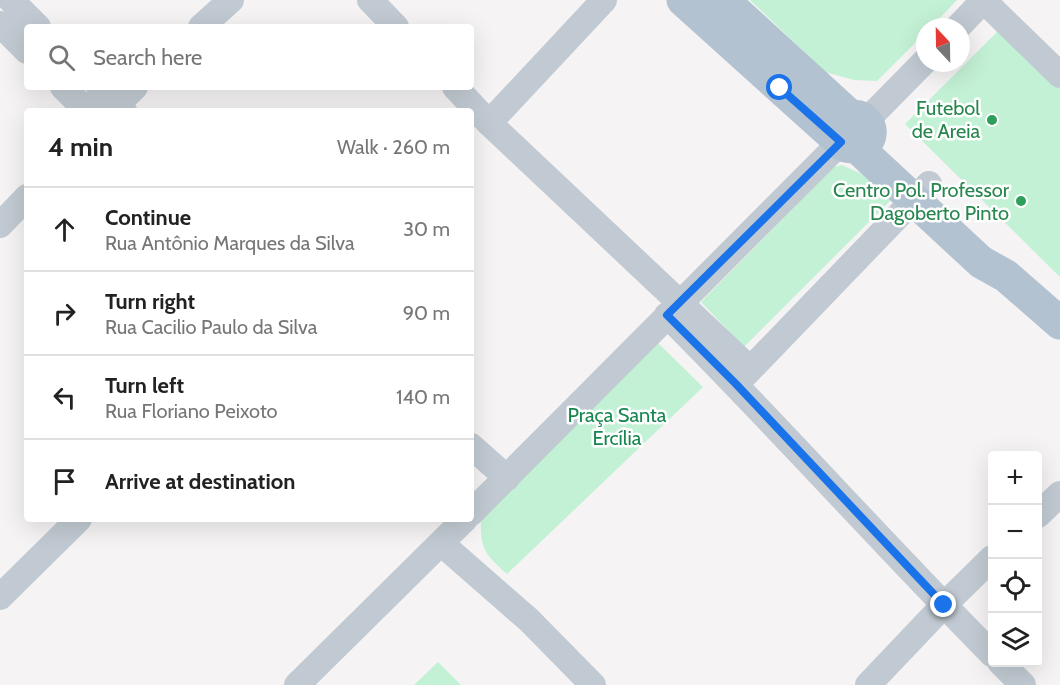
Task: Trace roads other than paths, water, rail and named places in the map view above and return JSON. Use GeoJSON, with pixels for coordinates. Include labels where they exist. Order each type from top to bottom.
{"type":"FeatureCollection","features":[{"type":"Feature","properties":{"kind":"main road"},"geometry":{"type":"LineString","coordinates":[[683,0],[798,105],[854,133]]}},
{"type":"Feature","properties":{"kind":"main road"},"geometry":{"type":"LineString","coordinates":[[723,0],[854,133],[993,250],[1006,276],[1060,323]]}},
{"type":"Feature","properties":{"kind":"street"},"geometry":{"type":"LineString","coordinates":[[11,0],[35,24]]}},
{"type":"Feature","properties":{"kind":"street"},"geometry":{"type":"LineString","coordinates":[[204,24],[231,0]]}},
{"type":"Feature","properties":{"kind":"street"},"geometry":{"type":"LineString","coordinates":[[370,0],[393,24]]}},
{"type":"Feature","properties":{"kind":"street"},"geometry":{"type":"LineString","coordinates":[[489,123],[604,0]]}},
{"type":"Feature","properties":{"kind":"street"},"geometry":{"type":"LineString","coordinates":[[967,18],[984,0],[1060,75]]}},
{"type":"Feature","properties":{"kind":"street"},"geometry":{"type":"LineString","coordinates":[[0,24],[24,48]]}},
{"type":"Feature","properties":{"kind":"street"},"geometry":{"type":"LineString","coordinates":[[474,505],[507,478],[673,309],[916,70]]}},
{"type":"Feature","properties":{"kind":"street"},"geometry":{"type":"LineString","coordinates":[[66,90],[84,108]]}},
{"type":"Feature","properties":{"kind":"street"},"geometry":{"type":"LineString","coordinates":[[112,103],[131,90]]}},
{"type":"Feature","properties":{"kind":"street"},"geometry":{"type":"LineString","coordinates":[[457,90],[673,309],[743,376],[944,605],[988,649]]}},
{"type":"Feature","properties":{"kind":"street"},"geometry":{"type":"LineString","coordinates":[[743,376],[922,191]]}},
{"type":"Feature","properties":{"kind":"street"},"geometry":{"type":"LineString","coordinates":[[0,225],[24,200]]}},
{"type":"Feature","properties":{"kind":"street"},"geometry":{"type":"LineString","coordinates":[[474,449],[507,478]]}},
{"type":"Feature","properties":{"kind":"street"},"geometry":{"type":"LineString","coordinates":[[1042,511],[1060,494]]}},
{"type":"Feature","properties":{"kind":"street"},"geometry":{"type":"LineString","coordinates":[[0,597],[76,522]]}},
{"type":"Feature","properties":{"kind":"street"},"geometry":{"type":"LineString","coordinates":[[297,685],[442,544],[460,522]]}},
{"type":"Feature","properties":{"kind":"street"},"geometry":{"type":"LineString","coordinates":[[442,544],[529,620],[593,685]]}},
{"type":"Feature","properties":{"kind":"street"},"geometry":{"type":"LineString","coordinates":[[868,685],[944,605],[992,559]]}},
{"type":"Feature","properties":{"kind":"street"},"geometry":{"type":"LineString","coordinates":[[1004,667],[1023,685]]}},
{"type":"Feature","properties":{"kind":"place","name":"Futebol de Areia"},"geometry":{"type":"Point","coordinates":[992,120]}},
{"type":"Feature","properties":{"kind":"place","name":"Centro Pol. Professor Dagoberto Pinto"},"geometry":{"type":"Point","coordinates":[1021,201]}},
{"type":"Feature","properties":{"kind":"park label","name":"Praça Santa Ercília"},"geometry":{"type":"Point","coordinates":[617,426]}}]}
